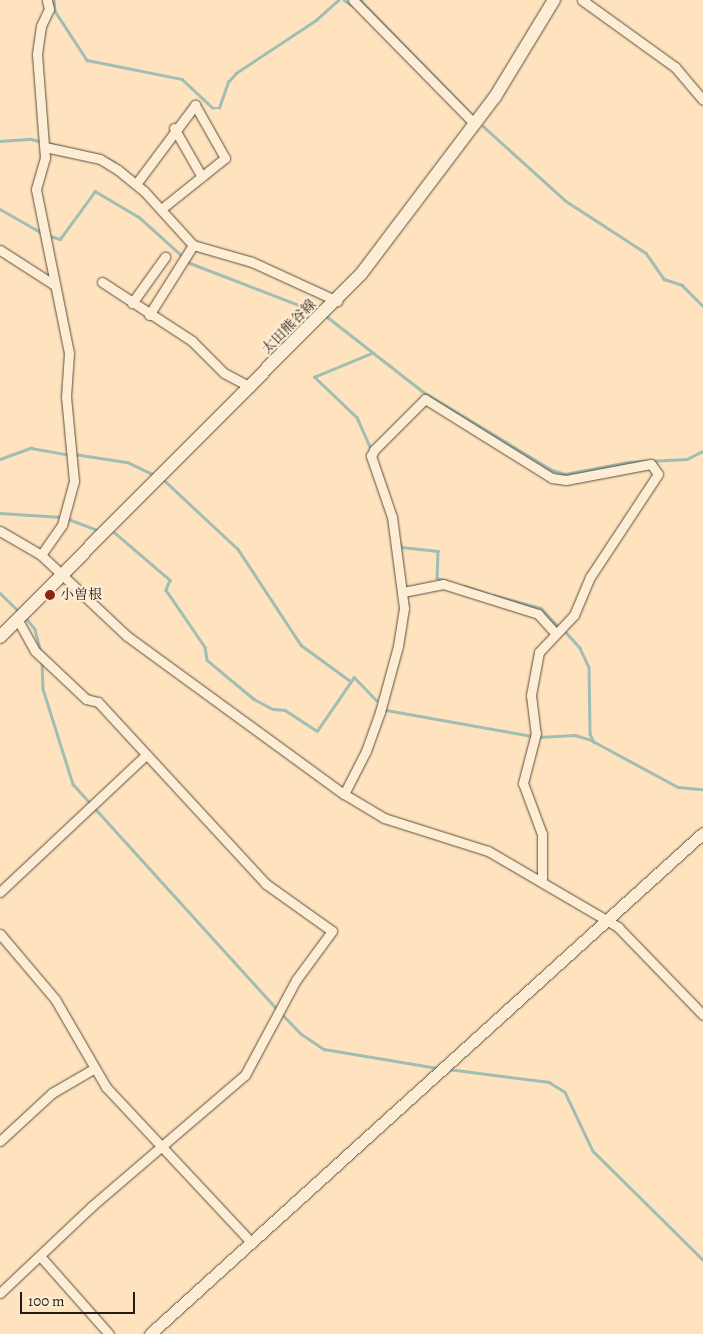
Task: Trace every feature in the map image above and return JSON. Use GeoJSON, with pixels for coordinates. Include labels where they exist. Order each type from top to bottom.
{"type":"FeatureCollection","features":[{"type":"Feature","properties":{"kind":"main road","name":"太田熊谷線"},"geometry":{"type":"LineString","coordinates":[[0,637],[337,301],[384,247],[508,77],[554,0]]}},
{"type":"Feature","properties":{"kind":"street"},"geometry":{"type":"LineString","coordinates":[[41,555],[63,523],[74,480],[66,397],[69,353],[53,284],[36,189],[45,143],[37,54],[41,26],[49,9],[47,0]]}},
{"type":"Feature","properties":{"kind":"street"},"geometry":{"type":"LineString","coordinates":[[353,0],[475,124]]}},
{"type":"Feature","properties":{"kind":"street"},"geometry":{"type":"LineString","coordinates":[[582,0],[675,67],[703,100]]}},
{"type":"Feature","properties":{"kind":"street"},"geometry":{"type":"LineString","coordinates":[[136,184],[174,128],[194,105],[225,158],[162,209]]}},
{"type":"Feature","properties":{"kind":"street"},"geometry":{"type":"LineString","coordinates":[[174,128],[202,177]]}},
{"type":"Feature","properties":{"kind":"street"},"geometry":{"type":"LineString","coordinates":[[45,143],[100,160],[136,184],[162,209],[193,245],[252,262],[337,301]]}},
{"type":"Feature","properties":{"kind":"street"},"geometry":{"type":"LineString","coordinates":[[149,315],[193,245]]}},
{"type":"Feature","properties":{"kind":"street"},"geometry":{"type":"LineString","coordinates":[[0,250],[53,284]]}},
{"type":"Feature","properties":{"kind":"street"},"geometry":{"type":"LineString","coordinates":[[132,303],[165,257]]}},
{"type":"Feature","properties":{"kind":"street"},"geometry":{"type":"LineString","coordinates":[[102,282],[149,315],[192,341],[224,373],[250,387]]}},
{"type":"Feature","properties":{"kind":"street"},"geometry":{"type":"LineString","coordinates":[[344,794],[366,751],[380,712],[398,646],[403,592],[392,517],[373,453],[425,399],[552,478],[566,480],[651,464],[658,474],[590,577],[574,615],[555,632],[539,652],[534,678],[535,736],[524,791],[542,834],[542,882]]}},
{"type":"Feature","properties":{"kind":"street"},"geometry":{"type":"LineString","coordinates":[[0,531],[41,555],[127,636],[344,794],[384,818],[488,851],[606,921],[636,944],[703,1015]]}},
{"type":"Feature","properties":{"kind":"street"},"geometry":{"type":"LineString","coordinates":[[403,592],[443,584],[538,614],[555,632]]}},
{"type":"Feature","properties":{"kind":"street"},"geometry":{"type":"LineString","coordinates":[[0,1293],[159,1148],[245,1075],[296,980],[332,931],[266,884],[98,702],[86,699],[36,651],[21,616]]}},
{"type":"Feature","properties":{"kind":"street"},"geometry":{"type":"LineString","coordinates":[[0,892],[146,755]]}},
{"type":"Feature","properties":{"kind":"street"},"geometry":{"type":"LineString","coordinates":[[150,1334],[703,833]]}},
{"type":"Feature","properties":{"kind":"street"},"geometry":{"type":"LineString","coordinates":[[0,934],[55,999],[94,1069],[159,1148],[251,1242]]}},
{"type":"Feature","properties":{"kind":"street"},"geometry":{"type":"LineString","coordinates":[[0,1141],[52,1093],[94,1069]]}},
{"type":"Feature","properties":{"kind":"street"},"geometry":{"type":"LineString","coordinates":[[40,1256],[109,1334]]}},
{"type":"Feature","properties":{"kind":"waterway"},"geometry":{"type":"LineString","coordinates":[[54,0],[55,11],[87,60],[182,79],[213,108],[219,108],[228,82],[236,73],[316,20],[338,0]]}},
{"type":"Feature","properties":{"kind":"waterway"},"geometry":{"type":"LineString","coordinates":[[344,0],[354,6]]}},
{"type":"Feature","properties":{"kind":"waterway"},"geometry":{"type":"LineString","coordinates":[[358,3],[361,1],[473,116]]}},
{"type":"Feature","properties":{"kind":"waterway"},"geometry":{"type":"LineString","coordinates":[[483,126],[566,201],[646,253],[664,279],[682,285],[703,306]]}},
{"type":"Feature","properties":{"kind":"waterway"},"geometry":{"type":"LineString","coordinates":[[0,141],[31,139],[59,146]]}},
{"type":"Feature","properties":{"kind":"waterway"},"geometry":{"type":"LineString","coordinates":[[99,155],[114,162]]}},
{"type":"Feature","properties":{"kind":"waterway"},"geometry":{"type":"LineString","coordinates":[[47,235],[60,239],[95,191],[139,217],[190,263],[317,312]]}},
{"type":"Feature","properties":{"kind":"waterway"},"geometry":{"type":"LineString","coordinates":[[0,209],[42,233]]}},
{"type":"Feature","properties":{"kind":"waterway"},"geometry":{"type":"LineString","coordinates":[[325,315],[425,393],[552,470],[565,474],[628,462],[687,459],[703,451]]}},
{"type":"Feature","properties":{"kind":"waterway"},"geometry":{"type":"LineString","coordinates":[[371,450],[357,418],[314,377],[372,353]]}},
{"type":"Feature","properties":{"kind":"waterway"},"geometry":{"type":"LineString","coordinates":[[0,459],[31,448],[69,455]]}},
{"type":"Feature","properties":{"kind":"waterway"},"geometry":{"type":"LineString","coordinates":[[74,454],[127,462],[155,475]]}},
{"type":"Feature","properties":{"kind":"waterway"},"geometry":{"type":"LineString","coordinates":[[165,481],[238,549],[301,645],[349,680]]}},
{"type":"Feature","properties":{"kind":"waterway"},"geometry":{"type":"LineString","coordinates":[[0,513],[61,517]]}},
{"type":"Feature","properties":{"kind":"waterway"},"geometry":{"type":"LineString","coordinates":[[66,518],[98,530]]}},
{"type":"Feature","properties":{"kind":"waterway"},"geometry":{"type":"LineString","coordinates":[[114,532],[170,580],[166,590],[205,647],[207,660],[254,699],[273,709],[285,710],[317,731],[354,677],[376,700]]}},
{"type":"Feature","properties":{"kind":"waterway"},"geometry":{"type":"LineString","coordinates":[[400,543],[401,547],[438,551],[437,578],[445,581]]}},
{"type":"Feature","properties":{"kind":"waterway"},"geometry":{"type":"LineString","coordinates":[[464,586],[488,594]]}},
{"type":"Feature","properties":{"kind":"waterway"},"geometry":{"type":"LineString","coordinates":[[0,593],[20,612]]}},
{"type":"Feature","properties":{"kind":"waterway"},"geometry":{"type":"LineString","coordinates":[[493,595],[541,608],[559,627]]}},
{"type":"Feature","properties":{"kind":"waterway"},"geometry":{"type":"LineString","coordinates":[[26,618],[35,629],[41,653]]}},
{"type":"Feature","properties":{"kind":"waterway"},"geometry":{"type":"LineString","coordinates":[[564,630],[580,648],[589,667],[590,734],[594,742]]}},
{"type":"Feature","properties":{"kind":"waterway"},"geometry":{"type":"LineString","coordinates":[[42,661],[43,689],[73,784],[277,1009]]}},
{"type":"Feature","properties":{"kind":"waterway"},"geometry":{"type":"LineString","coordinates":[[386,710],[532,736]]}},
{"type":"Feature","properties":{"kind":"waterway"},"geometry":{"type":"LineString","coordinates":[[538,737],[575,735],[591,740],[678,787],[703,789]]}},
{"type":"Feature","properties":{"kind":"waterway"},"geometry":{"type":"LineString","coordinates":[[281,1013],[300,1033],[324,1049],[438,1068]]}},
{"type":"Feature","properties":{"kind":"waterway"},"geometry":{"type":"LineString","coordinates":[[448,1069],[549,1082],[565,1092],[593,1151],[703,1260]]}},
{"type":"Feature","properties":{"kind":"place","name":"小曽根"},"geometry":{"type":"Point","coordinates":[50,595]}}]}
